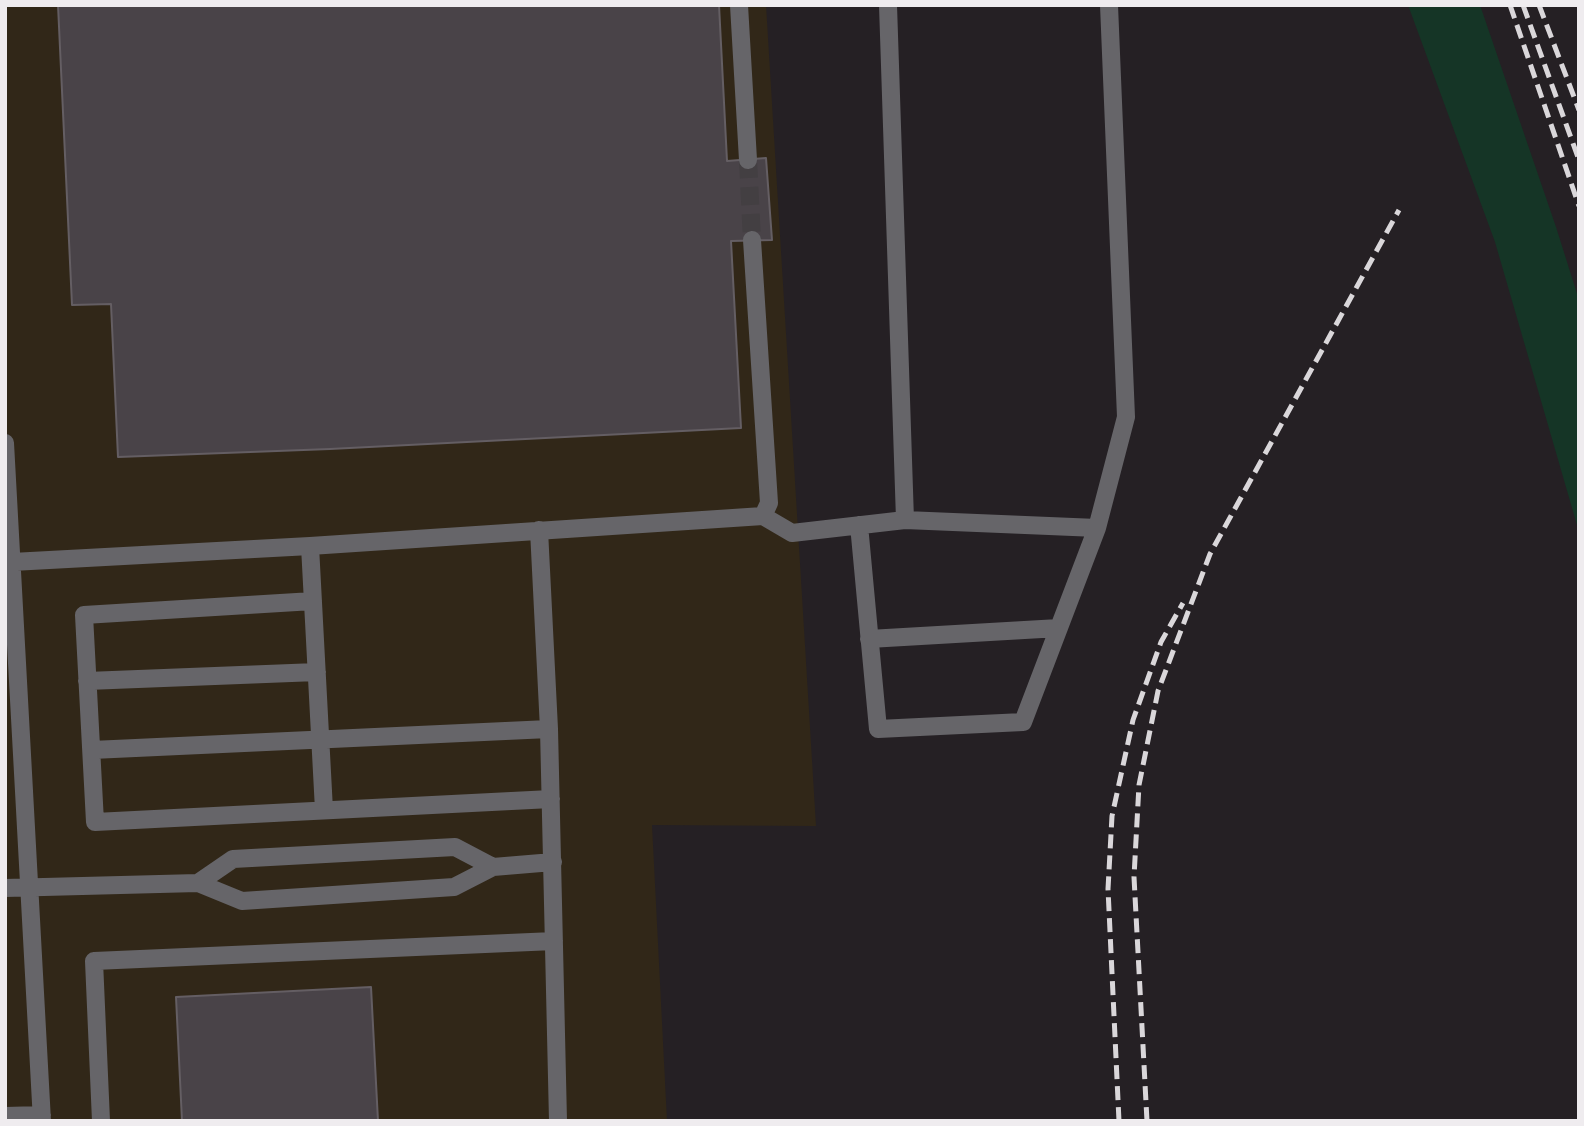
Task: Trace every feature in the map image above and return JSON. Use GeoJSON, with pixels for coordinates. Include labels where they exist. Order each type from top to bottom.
{"type":"FeatureCollection","features":[{"type":"Feature","properties":{"kind":"street"},"geometry":{"type":"LineString","coordinates":[[739,5],[748,160]]}},
{"type":"Feature","properties":{"kind":"street"},"geometry":{"type":"LineString","coordinates":[[888,5],[905,520]]}},
{"type":"Feature","properties":{"kind":"street"},"geometry":{"type":"LineString","coordinates":[[859,525],[878,729],[1023,722],[1097,528],[1126,417],[1109,5]]}},
{"type":"Feature","properties":{"kind":"street"},"geometry":{"type":"LineString","coordinates":[[752,240],[769,503],[763,516]]}},
{"type":"Feature","properties":{"kind":"street"},"geometry":{"type":"LineString","coordinates":[[5,443],[42,1118],[5,1116]]}},
{"type":"Feature","properties":{"kind":"street"},"geometry":{"type":"LineString","coordinates":[[12,562],[310,546],[763,516],[792,533],[905,520],[1097,528]]}},
{"type":"Feature","properties":{"kind":"street"},"geometry":{"type":"LineString","coordinates":[[539,530],[549,729],[558,1121]]}},
{"type":"Feature","properties":{"kind":"street"},"geometry":{"type":"LineString","coordinates":[[310,546],[324,810]]}},
{"type":"Feature","properties":{"kind":"street"},"geometry":{"type":"LineString","coordinates":[[313,601],[84,615],[96,822],[551,799]]}},
{"type":"Feature","properties":{"kind":"street"},"geometry":{"type":"LineString","coordinates":[[869,639],[1059,628]]}},
{"type":"Feature","properties":{"kind":"street"},"geometry":{"type":"LineString","coordinates":[[87,681],[317,672]]}},
{"type":"Feature","properties":{"kind":"street"},"geometry":{"type":"LineString","coordinates":[[92,750],[549,729]]}},
{"type":"Feature","properties":{"kind":"street"},"geometry":{"type":"LineString","coordinates":[[198,883],[233,859],[455,847],[493,867]]}},
{"type":"Feature","properties":{"kind":"street"},"geometry":{"type":"LineString","coordinates":[[5,888],[198,883],[242,901],[454,887],[493,867],[553,862]]}},
{"type":"Feature","properties":{"kind":"street"},"geometry":{"type":"LineString","coordinates":[[101,1121],[94,961],[554,941]]}},
{"type":"Feature","properties":{"kind":"shaded area"},"geometry":{"type":"Polygon","coordinates":[[[5,5],[766,5],[816,826],[652,825],[667,1121],[5,1121],[5,5]]]}},
{"type":"Feature","properties":{"kind":"green space"},"geometry":{"type":"Polygon","coordinates":[[[1408,5],[1480,5],[1556,227],[1579,300],[1579,532],[1495,242],[1408,5]]]}},
{"type":"Feature","properties":{"kind":"building"},"geometry":{"type":"Polygon","coordinates":[[[58,5],[719,5],[727,161],[766,158],[772,240],[731,241],[741,428],[118,457],[111,304],[72,305],[58,5]]]}},
{"type":"Feature","properties":{"kind":"building"},"geometry":{"type":"Polygon","coordinates":[[[371,987],[378,1121],[182,1121],[176,997],[371,987]]]}},
{"type":"Feature","properties":{"kind":"tunnel"},"geometry":{"type":"LineString","coordinates":[[748,160],[752,240]]}},
{"type":"Feature","properties":{"kind":"railway"},"geometry":{"type":"LineString","coordinates":[[1510,5],[1579,206]]}},
{"type":"Feature","properties":{"kind":"railway"},"geometry":{"type":"LineString","coordinates":[[1523,5],[1579,160]]}},
{"type":"Feature","properties":{"kind":"railway"},"geometry":{"type":"LineString","coordinates":[[1539,5],[1579,110]]}},
{"type":"Feature","properties":{"kind":"railway"},"geometry":{"type":"LineString","coordinates":[[1147,1121],[1134,877],[1139,785],[1158,691],[1210,554],[1399,210]]}},
{"type":"Feature","properties":{"kind":"railway"},"geometry":{"type":"LineString","coordinates":[[1119,1121],[1108,889],[1112,816],[1133,720],[1161,642],[1183,603]]}}]}
